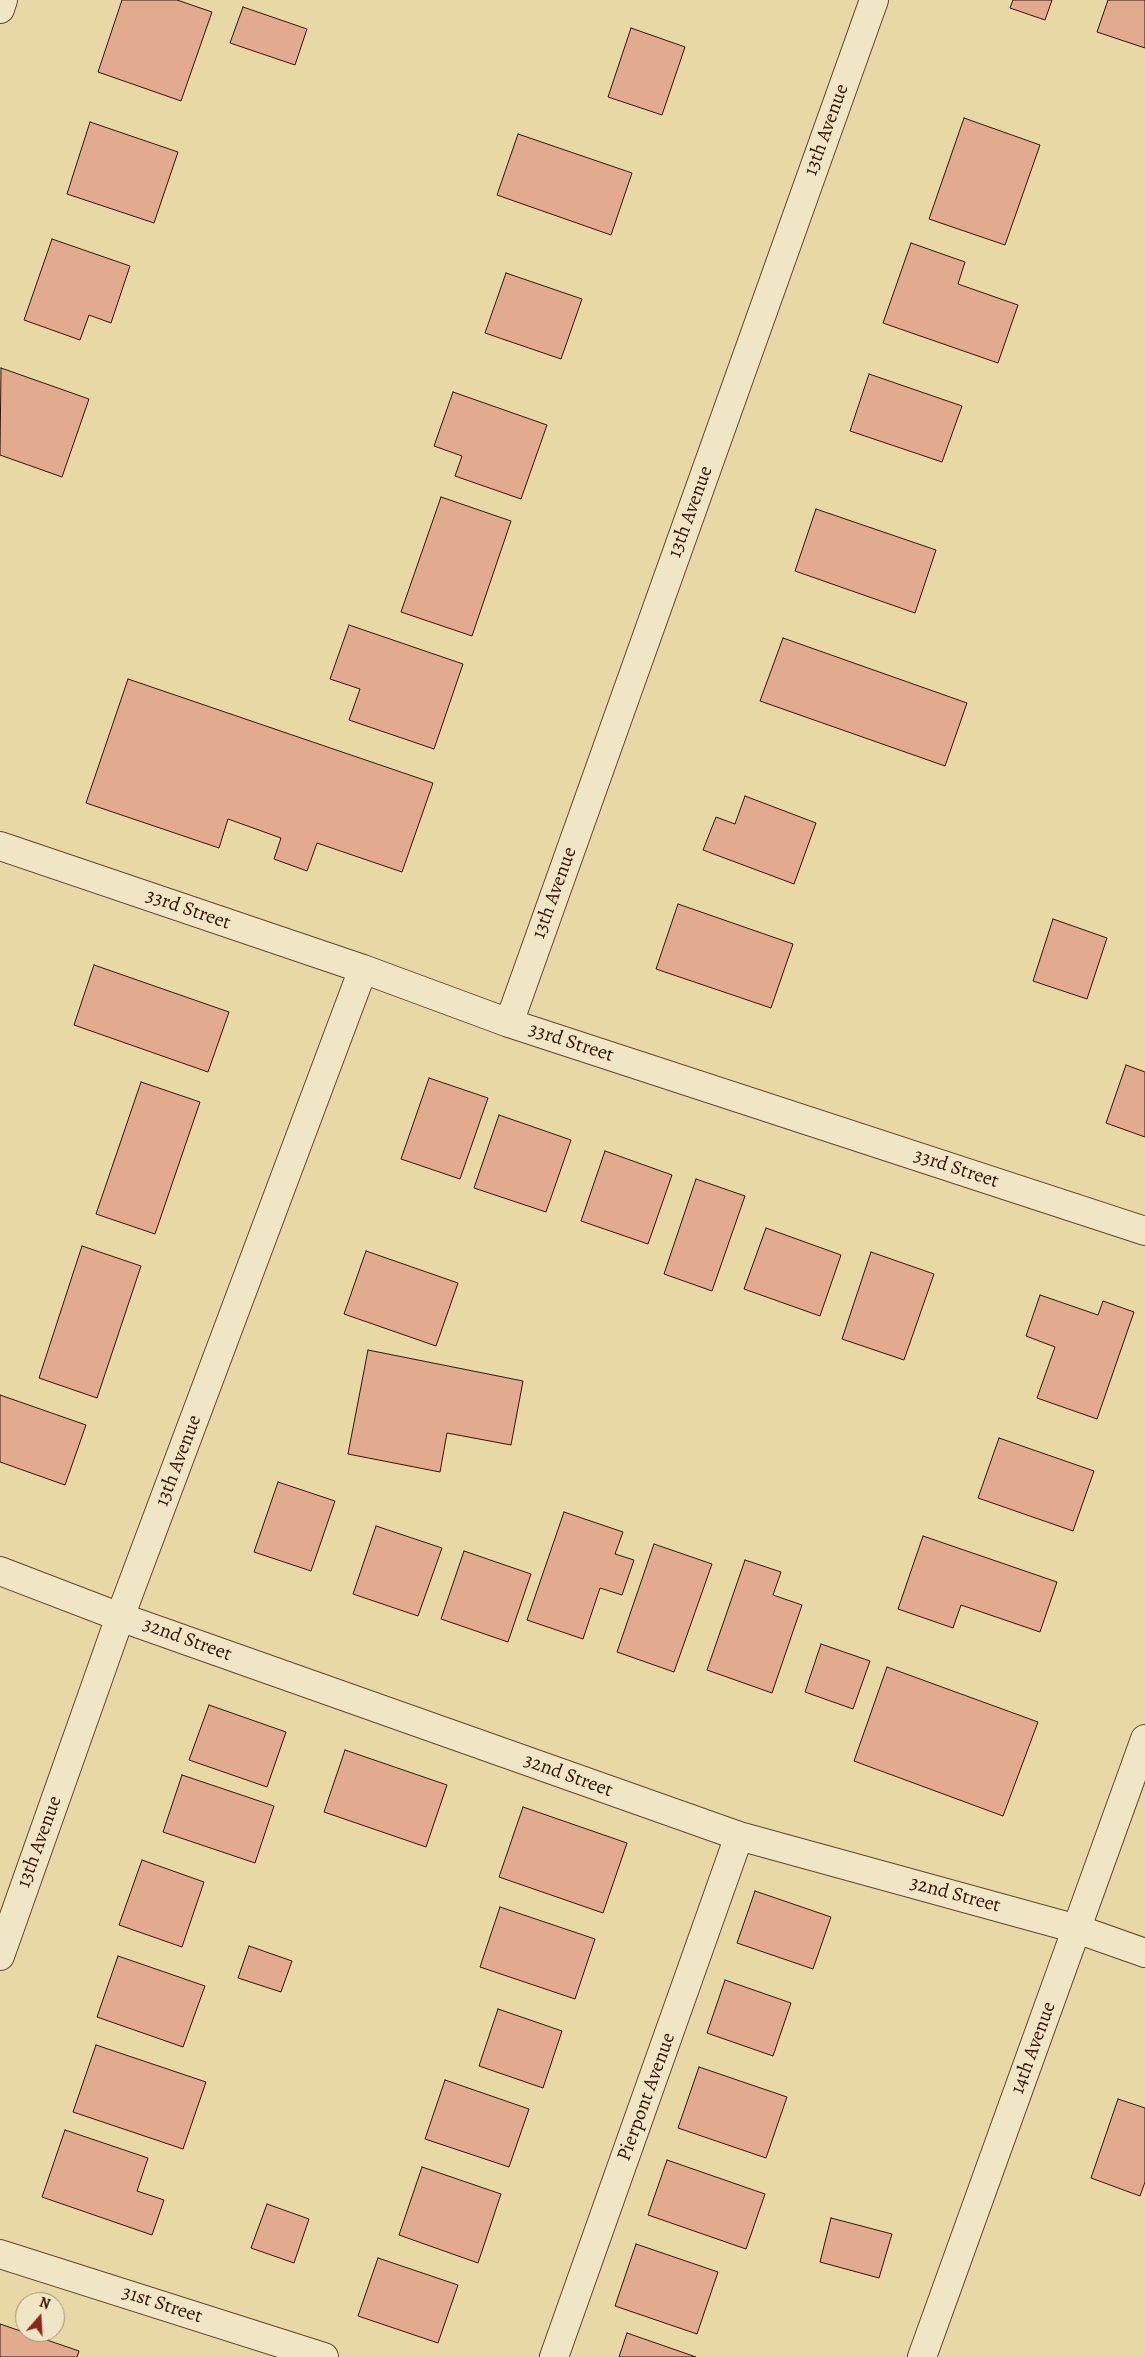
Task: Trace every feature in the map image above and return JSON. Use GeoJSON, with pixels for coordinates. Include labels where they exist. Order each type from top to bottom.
{"type":"FeatureCollection","features":[{"type":"Feature","properties":{"kind":"street"},"geometry":{"type":"LineString","coordinates":[[0,8],[3,0]]}},
{"type":"Feature","properties":{"kind":"street","name":"13th Avenue"},"geometry":{"type":"LineString","coordinates":[[509,1023],[874,0]]}},
{"type":"Feature","properties":{"kind":"street","name":"33rd Street"},"geometry":{"type":"LineString","coordinates":[[0,846],[363,970],[509,1023],[1145,1231]]}},
{"type":"Feature","properties":{"kind":"street","name":"13th Avenue"},"geometry":{"type":"LineString","coordinates":[[0,1956],[120,1617],[363,970]]}},
{"type":"Feature","properties":{"kind":"street","name":"32nd Street"},"geometry":{"type":"LineString","coordinates":[[0,1572],[120,1617],[739,1836],[1077,1929],[1145,1953]]}},
{"type":"Feature","properties":{"kind":"street","name":"14th Avenue"},"geometry":{"type":"LineString","coordinates":[[922,2357],[1145,1739]]}},
{"type":"Feature","properties":{"kind":"street","name":"Pierpont Avenue"},"geometry":{"type":"LineString","coordinates":[[554,2357],[739,1836]]}},
{"type":"Feature","properties":{"kind":"street","name":"31st Street"},"geometry":{"type":"LineString","coordinates":[[0,2254],[324,2357]]}},
{"type":"Feature","properties":{"kind":"building"},"geometry":{"type":"Polygon","coordinates":[[[122,0],[177,0],[212,12],[181,101],[98,72],[122,0]]]}},
{"type":"Feature","properties":{"kind":"building"},"geometry":{"type":"Polygon","coordinates":[[[1013,0],[1052,0],[1045,20],[1010,8],[1013,0]]]}},
{"type":"Feature","properties":{"kind":"building"},"geometry":{"type":"Polygon","coordinates":[[[1108,0],[1145,0],[1145,48],[1097,32],[1108,0]]]}},
{"type":"Feature","properties":{"kind":"building"},"geometry":{"type":"Polygon","coordinates":[[[243,7],[307,29],[295,65],[230,43],[243,7]]]}},
{"type":"Feature","properties":{"kind":"building"},"geometry":{"type":"Polygon","coordinates":[[[631,28],[685,47],[662,115],[608,97],[631,28]]]}},
{"type":"Feature","properties":{"kind":"building"},"geometry":{"type":"Polygon","coordinates":[[[964,118],[1040,145],[1005,245],[929,219],[964,118]]]}},
{"type":"Feature","properties":{"kind":"building"},"geometry":{"type":"Polygon","coordinates":[[[90,122],[178,152],[154,223],[67,194],[90,122]]]}},
{"type":"Feature","properties":{"kind":"building"},"geometry":{"type":"Polygon","coordinates":[[[518,134],[632,173],[611,235],[497,195],[518,134]]]}},
{"type":"Feature","properties":{"kind":"building"},"geometry":{"type":"Polygon","coordinates":[[[52,239],[130,266],[111,323],[89,315],[80,340],[24,320],[52,239]]]}},
{"type":"Feature","properties":{"kind":"building"},"geometry":{"type":"Polygon","coordinates":[[[911,243],[965,262],[958,284],[1018,305],[998,363],[883,323],[911,243]]]}},
{"type":"Feature","properties":{"kind":"building"},"geometry":{"type":"Polygon","coordinates":[[[506,273],[582,299],[561,359],[485,333],[506,273]]]}},
{"type":"Feature","properties":{"kind":"building"},"geometry":{"type":"Polygon","coordinates":[[[1,368],[89,399],[62,477],[0,455],[1,368]]]}},
{"type":"Feature","properties":{"kind":"building"},"geometry":{"type":"Polygon","coordinates":[[[869,374],[962,406],[942,462],[850,431],[869,374]]]}},
{"type":"Feature","properties":{"kind":"building"},"geometry":{"type":"Polygon","coordinates":[[[453,392],[547,425],[521,499],[455,476],[462,456],[434,446],[453,392]]]}},
{"type":"Feature","properties":{"kind":"building"},"geometry":{"type":"Polygon","coordinates":[[[441,497],[511,521],[472,636],[401,612],[441,497]]]}},
{"type":"Feature","properties":{"kind":"building"},"geometry":{"type":"Polygon","coordinates":[[[816,509],[936,550],[915,613],[795,571],[816,509]]]}},
{"type":"Feature","properties":{"kind":"building"},"geometry":{"type":"Polygon","coordinates":[[[349,625],[463,664],[434,749],[349,720],[360,689],[330,679],[349,625]]]}},
{"type":"Feature","properties":{"kind":"building"},"geometry":{"type":"Polygon","coordinates":[[[783,638],[967,703],[945,766],[760,701],[783,638]]]}},
{"type":"Feature","properties":{"kind":"building"},"geometry":{"type":"Polygon","coordinates":[[[128,679],[433,783],[402,872],[317,843],[307,871],[274,859],[281,838],[228,819],[219,848],[86,803],[128,679]]]}},
{"type":"Feature","properties":{"kind":"building"},"geometry":{"type":"Polygon","coordinates":[[[745,796],[816,823],[794,884],[703,850],[716,817],[735,824],[745,796]]]}},
{"type":"Feature","properties":{"kind":"building"},"geometry":{"type":"Polygon","coordinates":[[[678,904],[793,944],[771,1008],[656,969],[678,904]]]}},
{"type":"Feature","properties":{"kind":"building"},"geometry":{"type":"Polygon","coordinates":[[[1053,919],[1107,938],[1087,999],[1033,981],[1053,919]]]}},
{"type":"Feature","properties":{"kind":"building"},"geometry":{"type":"Polygon","coordinates":[[[94,965],[229,1012],[208,1072],[74,1025],[94,965]]]}},
{"type":"Feature","properties":{"kind":"building"},"geometry":{"type":"Polygon","coordinates":[[[1126,1065],[1145,1072],[1145,1137],[1106,1123],[1126,1065]]]}},
{"type":"Feature","properties":{"kind":"building"},"geometry":{"type":"Polygon","coordinates":[[[429,1078],[488,1098],[460,1179],[401,1159],[429,1078]]]}},
{"type":"Feature","properties":{"kind":"building"},"geometry":{"type":"Polygon","coordinates":[[[141,1082],[200,1102],[155,1234],[96,1214],[141,1082]]]}},
{"type":"Feature","properties":{"kind":"building"},"geometry":{"type":"Polygon","coordinates":[[[499,1115],[571,1140],[546,1212],[474,1188],[499,1115]]]}},
{"type":"Feature","properties":{"kind":"building"},"geometry":{"type":"Polygon","coordinates":[[[605,1151],[672,1175],[648,1244],[581,1221],[605,1151]]]}},
{"type":"Feature","properties":{"kind":"building"},"geometry":{"type":"Polygon","coordinates":[[[696,1179],[745,1196],[712,1291],[664,1274],[696,1179]]]}},
{"type":"Feature","properties":{"kind":"building"},"geometry":{"type":"Polygon","coordinates":[[[766,1228],[841,1255],[820,1316],[744,1289],[766,1228]]]}},
{"type":"Feature","properties":{"kind":"building"},"geometry":{"type":"Polygon","coordinates":[[[82,1246],[141,1266],[97,1398],[39,1378],[82,1246]]]}},
{"type":"Feature","properties":{"kind":"building"},"geometry":{"type":"Polygon","coordinates":[[[366,1251],[458,1283],[436,1346],[344,1314],[366,1251]]]}},
{"type":"Feature","properties":{"kind":"building"},"geometry":{"type":"Polygon","coordinates":[[[871,1252],[934,1274],[904,1360],[842,1339],[871,1252]]]}},
{"type":"Feature","properties":{"kind":"building"},"geometry":{"type":"Polygon","coordinates":[[[1040,1295],[1098,1315],[1103,1301],[1134,1312],[1097,1419],[1037,1398],[1055,1347],[1026,1336],[1040,1295]]]}},
{"type":"Feature","properties":{"kind":"building"},"geometry":{"type":"Polygon","coordinates":[[[368,1350],[523,1381],[511,1445],[447,1433],[440,1472],[348,1454],[368,1350]]]}},
{"type":"Feature","properties":{"kind":"building"},"geometry":{"type":"Polygon","coordinates":[[[0,1395],[86,1425],[65,1485],[0,1462],[0,1395]]]}},
{"type":"Feature","properties":{"kind":"building"},"geometry":{"type":"Polygon","coordinates":[[[999,1438],[1094,1471],[1073,1531],[978,1498],[999,1438]]]}},
{"type":"Feature","properties":{"kind":"building"},"geometry":{"type":"Polygon","coordinates":[[[278,1482],[335,1501],[311,1571],[254,1552],[278,1482]]]}},
{"type":"Feature","properties":{"kind":"building"},"geometry":{"type":"Polygon","coordinates":[[[564,1512],[623,1532],[615,1554],[634,1560],[622,1595],[600,1588],[583,1639],[527,1620],[564,1512]]]}},
{"type":"Feature","properties":{"kind":"building"},"geometry":{"type":"Polygon","coordinates":[[[376,1526],[442,1548],[418,1616],[353,1594],[376,1526]]]}},
{"type":"Feature","properties":{"kind":"building"},"geometry":{"type":"Polygon","coordinates":[[[923,1536],[1057,1582],[1040,1632],[961,1605],[953,1628],[898,1609],[923,1536]]]}},
{"type":"Feature","properties":{"kind":"building"},"geometry":{"type":"Polygon","coordinates":[[[654,1544],[712,1564],[674,1672],[617,1652],[654,1544]]]}},
{"type":"Feature","properties":{"kind":"building"},"geometry":{"type":"Polygon","coordinates":[[[464,1551],[531,1574],[508,1642],[441,1619],[464,1551]]]}},
{"type":"Feature","properties":{"kind":"building"},"geometry":{"type":"Polygon","coordinates":[[[745,1560],[781,1572],[773,1595],[802,1605],[772,1693],[707,1670],[745,1560]]]}},
{"type":"Feature","properties":{"kind":"building"},"geometry":{"type":"Polygon","coordinates":[[[821,1644],[870,1661],[853,1709],[805,1692],[821,1644]]]}},
{"type":"Feature","properties":{"kind":"building"},"geometry":{"type":"Polygon","coordinates":[[[887,1667],[1038,1722],[1003,1816],[854,1761],[887,1667]]]}},
{"type":"Feature","properties":{"kind":"building"},"geometry":{"type":"Polygon","coordinates":[[[209,1705],[286,1732],[267,1787],[189,1760],[209,1705]]]}},
{"type":"Feature","properties":{"kind":"building"},"geometry":{"type":"Polygon","coordinates":[[[345,1750],[447,1785],[426,1847],[324,1812],[345,1750]]]}},
{"type":"Feature","properties":{"kind":"building"},"geometry":{"type":"Polygon","coordinates":[[[182,1775],[274,1806],[255,1863],[163,1832],[182,1775]]]}},
{"type":"Feature","properties":{"kind":"building"},"geometry":{"type":"Polygon","coordinates":[[[523,1807],[627,1843],[603,1913],[499,1877],[523,1807]]]}},
{"type":"Feature","properties":{"kind":"building"},"geometry":{"type":"Polygon","coordinates":[[[142,1860],[204,1882],[182,1947],[119,1925],[142,1860]]]}},
{"type":"Feature","properties":{"kind":"building"},"geometry":{"type":"Polygon","coordinates":[[[755,1891],[831,1917],[813,1969],[737,1943],[755,1891]]]}},
{"type":"Feature","properties":{"kind":"building"},"geometry":{"type":"Polygon","coordinates":[[[500,1907],[595,1939],[575,1999],[480,1967],[500,1907]]]}},
{"type":"Feature","properties":{"kind":"building"},"geometry":{"type":"Polygon","coordinates":[[[249,1946],[292,1961],[281,1992],[238,1978],[249,1946]]]}},
{"type":"Feature","properties":{"kind":"building"},"geometry":{"type":"Polygon","coordinates":[[[118,1956],[205,1986],[183,2047],[97,2017],[118,1956]]]}},
{"type":"Feature","properties":{"kind":"building"},"geometry":{"type":"Polygon","coordinates":[[[725,1980],[791,2003],[773,2056],[707,2033],[725,1980]]]}},
{"type":"Feature","properties":{"kind":"building"},"geometry":{"type":"Polygon","coordinates":[[[498,2009],[562,2031],[543,2088],[479,2066],[498,2009]]]}},
{"type":"Feature","properties":{"kind":"building"},"geometry":{"type":"Polygon","coordinates":[[[96,2045],[206,2082],[183,2149],[73,2112],[96,2045]]]}},
{"type":"Feature","properties":{"kind":"building"},"geometry":{"type":"Polygon","coordinates":[[[699,2067],[787,2097],[766,2158],[678,2128],[699,2067]]]}},
{"type":"Feature","properties":{"kind":"building"},"geometry":{"type":"Polygon","coordinates":[[[445,2080],[529,2109],[509,2167],[425,2139],[445,2080]]]}},
{"type":"Feature","properties":{"kind":"building"},"geometry":{"type":"Polygon","coordinates":[[[1118,2099],[1145,2108],[1145,2182],[1140,2196],[1091,2178],[1118,2099]]]}},
{"type":"Feature","properties":{"kind":"building"},"geometry":{"type":"Polygon","coordinates":[[[65,2130],[148,2158],[137,2191],[164,2200],[152,2235],[42,2197],[65,2130]]]}},
{"type":"Feature","properties":{"kind":"building"},"geometry":{"type":"Polygon","coordinates":[[[667,2160],[765,2194],[746,2249],[648,2215],[667,2160]]]}},
{"type":"Feature","properties":{"kind":"building"},"geometry":{"type":"Polygon","coordinates":[[[422,2167],[501,2194],[478,2263],[399,2235],[422,2167]]]}},
{"type":"Feature","properties":{"kind":"building"},"geometry":{"type":"Polygon","coordinates":[[[267,2204],[309,2219],[294,2263],[251,2248],[267,2204]]]}},
{"type":"Feature","properties":{"kind":"building"},"geometry":{"type":"Polygon","coordinates":[[[831,2218],[892,2234],[879,2278],[820,2262],[831,2218]]]}},
{"type":"Feature","properties":{"kind":"building"},"geometry":{"type":"Polygon","coordinates":[[[636,2244],[718,2272],[697,2334],[615,2306],[636,2244]]]}},
{"type":"Feature","properties":{"kind":"building"},"geometry":{"type":"Polygon","coordinates":[[[378,2258],[458,2285],[438,2343],[358,2316],[378,2258]]]}},
{"type":"Feature","properties":{"kind":"building"},"geometry":{"type":"Polygon","coordinates":[[[0,2324],[15,2329],[15,2342],[53,2342],[79,2351],[77,2357],[0,2357],[0,2324]]]}},
{"type":"Feature","properties":{"kind":"building"},"geometry":{"type":"Polygon","coordinates":[[[627,2333],[696,2357],[619,2357],[627,2333]]]}}]}
